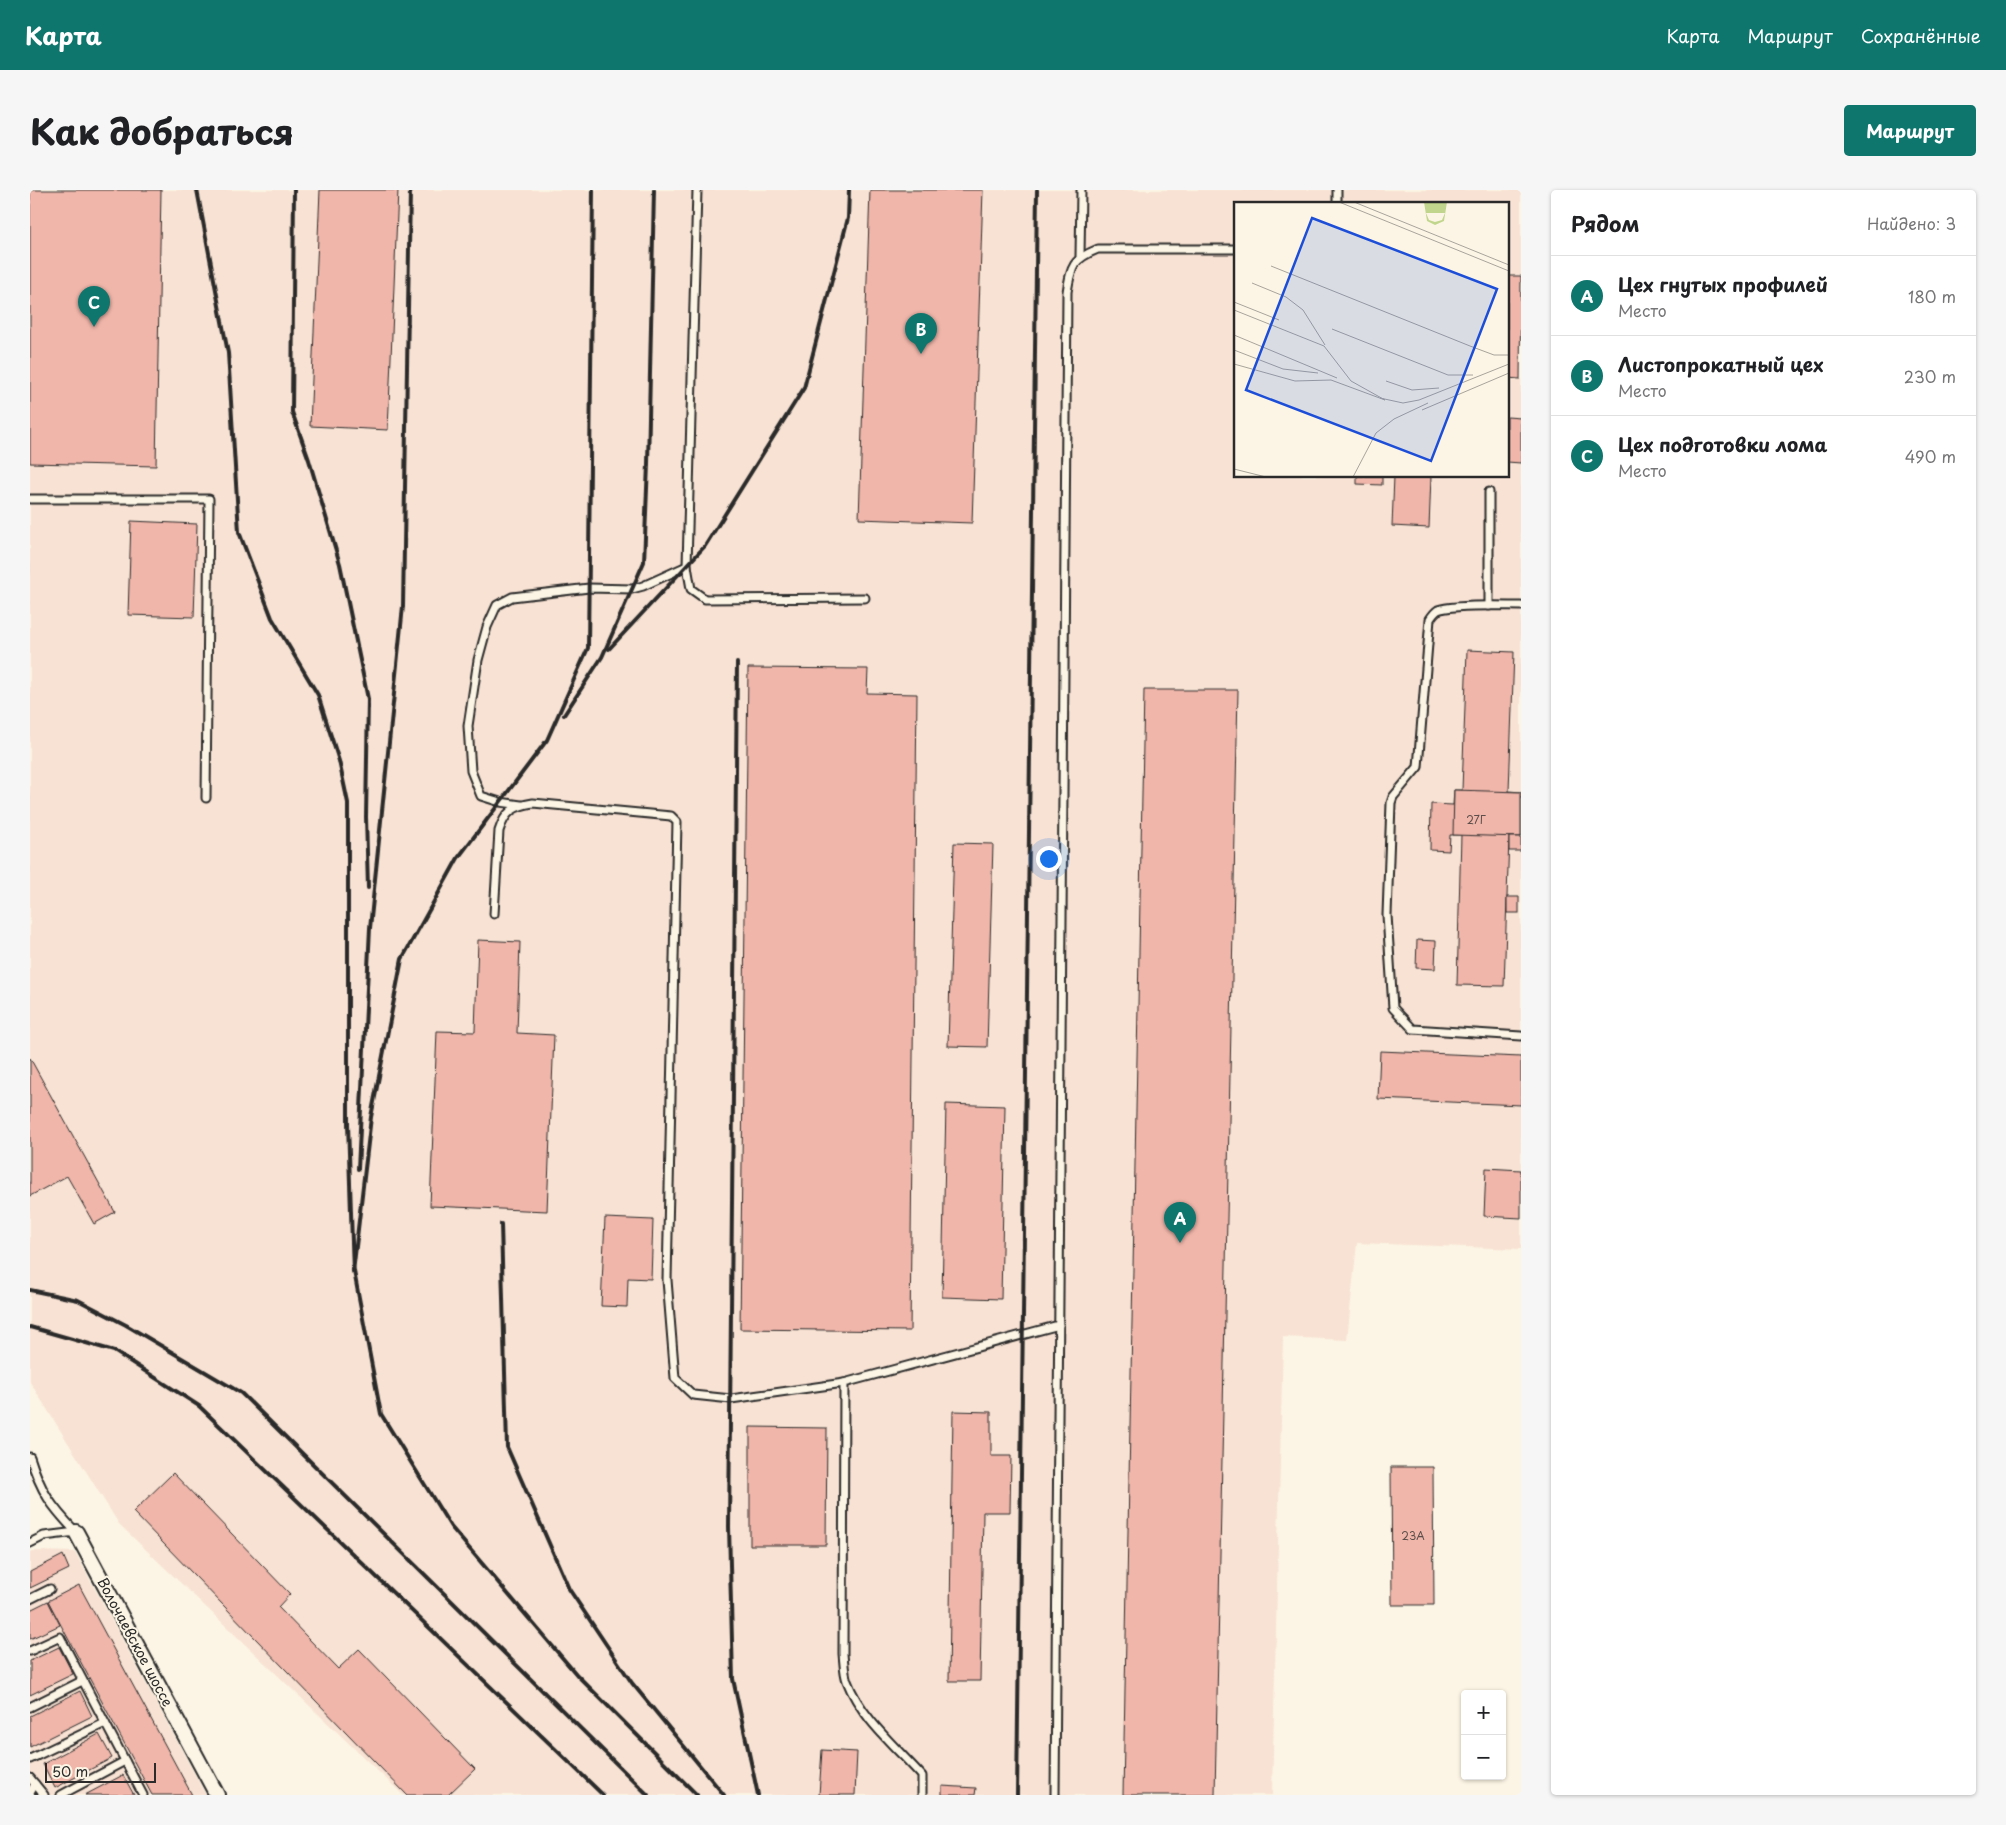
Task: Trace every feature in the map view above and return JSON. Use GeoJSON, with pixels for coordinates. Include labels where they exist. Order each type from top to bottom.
{"type":"FeatureCollection","features":[{"type":"Feature","properties":{"kind":"street","name":"Волочаевское шоссе"},"geometry":{"type":"LineString","coordinates":[[76,1532],[217,1795]]}},
{"type":"Feature","properties":{"kind":"lane"},"geometry":{"type":"LineString","coordinates":[[697,190],[687,566],[691,589],[705,599],[865,598]]}},
{"type":"Feature","properties":{"kind":"lane"},"geometry":{"type":"LineString","coordinates":[[1055,1795],[1067,292],[1070,274],[1080,256],[1081,190]]}},
{"type":"Feature","properties":{"kind":"lane"},"geometry":{"type":"LineString","coordinates":[[1080,256],[1098,250],[1234,250]]}},
{"type":"Feature","properties":{"kind":"lane"},"geometry":{"type":"LineString","coordinates":[[1489,492],[1489,606]]}},
{"type":"Feature","properties":{"kind":"lane"},"geometry":{"type":"LineString","coordinates":[[30,500],[209,499],[206,798]]}},
{"type":"Feature","properties":{"kind":"lane"},"geometry":{"type":"LineString","coordinates":[[521,805],[500,802],[481,796],[471,771],[468,726],[478,660],[487,627],[497,606],[512,597],[589,588],[632,589],[687,566]]}},
{"type":"Feature","properties":{"kind":"lane"},"geometry":{"type":"LineString","coordinates":[[1521,606],[1489,606],[1442,610],[1437,611],[1430,619],[1418,767],[1394,797],[1391,804],[1387,915],[1393,1008],[1413,1029],[1521,1036]]}},
{"type":"Feature","properties":{"kind":"lane"},"geometry":{"type":"LineString","coordinates":[[494,914],[499,832],[503,819],[510,811],[521,805],[532,803],[671,816],[677,822],[667,1280],[675,1378],[693,1395],[731,1399],[844,1382],[1059,1325]]}},
{"type":"Feature","properties":{"kind":"lane"},"geometry":{"type":"LineString","coordinates":[[844,1382],[843,1654],[846,1679],[856,1701],[880,1731],[922,1776],[922,1795]]}},
{"type":"Feature","properties":{"kind":"lane"},"geometry":{"type":"LineString","coordinates":[[30,1458],[38,1483],[53,1508],[76,1532]]}},
{"type":"Feature","properties":{"kind":"lane"},"geometry":{"type":"LineString","coordinates":[[30,1543],[44,1536],[76,1532]]}},
{"type":"Feature","properties":{"kind":"lane"},"geometry":{"type":"LineString","coordinates":[[30,1599],[50,1589]]}},
{"type":"Feature","properties":{"kind":"lane"},"geometry":{"type":"LineString","coordinates":[[30,1651],[60,1637],[143,1795]]}},
{"type":"Feature","properties":{"kind":"lane"},"geometry":{"type":"LineString","coordinates":[[30,1707],[82,1681]]}},
{"type":"Feature","properties":{"kind":"lane"},"geometry":{"type":"LineString","coordinates":[[30,1760],[105,1723]]}},
{"type":"Feature","properties":{"kind":"lane"},"geometry":{"type":"LineString","coordinates":[[61,1795],[125,1761]]}},
{"type":"Feature","properties":{"kind":"lane"},"geometry":{"type":"LineString","coordinates":[[30,1793],[32,1781]]}},
{"type":"Feature","properties":{"kind":"lane"},"geometry":{"type":"LineString","coordinates":[[32,1781],[44,1795]]}},
{"type":"Feature","properties":{"kind":"shaded area"},"geometry":{"type":"Polygon","coordinates":[[[30,190],[1521,190],[1521,1249],[1357,1243],[1347,1340],[1283,1337],[1272,1795],[403,1795],[119,1524],[30,1382],[30,190]]]}},
{"type":"Feature","properties":{"kind":"shaded area"},"geometry":{"type":"Polygon","coordinates":[[[30,1552],[75,1552],[206,1795],[30,1795],[30,1552]]]}},
{"type":"Feature","properties":{"kind":"building"},"geometry":{"type":"Polygon","coordinates":[[[30,190],[161,190],[156,466],[30,463],[30,190]]]}},
{"type":"Feature","properties":{"kind":"building"},"geometry":{"type":"Polygon","coordinates":[[[320,190],[398,190],[388,430],[310,426],[320,190]]]}},
{"type":"Feature","properties":{"kind":"building"},"geometry":{"type":"Polygon","coordinates":[[[870,190],[983,190],[972,523],[859,519],[870,190]]]}},
{"type":"Feature","properties":{"kind":"building"},"geometry":{"type":"Polygon","coordinates":[[[1508,276],[1521,276],[1520,379],[1508,378],[1508,276]]]}},
{"type":"Feature","properties":{"kind":"building"},"geometry":{"type":"Polygon","coordinates":[[[1508,417],[1521,418],[1521,463],[1508,462],[1508,417]]]}},
{"type":"Feature","properties":{"kind":"building"},"geometry":{"type":"Polygon","coordinates":[[[1357,478],[1382,478],[1382,485],[1357,484],[1357,478]]]}},
{"type":"Feature","properties":{"kind":"building"},"geometry":{"type":"Polygon","coordinates":[[[1394,478],[1431,478],[1429,528],[1392,526],[1394,478]]]}},
{"type":"Feature","properties":{"kind":"building"},"geometry":{"type":"Polygon","coordinates":[[[131,521],[197,524],[194,617],[128,615],[131,521]]]}},
{"type":"Feature","properties":{"kind":"building"},"geometry":{"type":"Polygon","coordinates":[[[1467,650],[1514,652],[1509,791],[1521,792],[1521,837],[1509,837],[1504,986],[1457,985],[1461,835],[1450,835],[1449,851],[1430,850],[1431,804],[1453,805],[1454,790],[1462,790],[1467,650]]]}},
{"type":"Feature","properties":{"kind":"building"},"geometry":{"type":"Polygon","coordinates":[[[748,668],[868,669],[867,693],[917,694],[910,1331],[740,1329],[748,668]]]}},
{"type":"Feature","properties":{"kind":"building"},"geometry":{"type":"Polygon","coordinates":[[[1144,690],[1238,690],[1215,1795],[1123,1795],[1144,690]]]}},
{"type":"Feature","properties":{"kind":"building"},"geometry":{"type":"Polygon","coordinates":[[[1454,790],[1521,792],[1521,837],[1453,835],[1454,790]]]}},
{"type":"Feature","properties":{"kind":"building"},"geometry":{"type":"Polygon","coordinates":[[[1509,837],[1521,837],[1521,851],[1509,851],[1509,837]]]}},
{"type":"Feature","properties":{"kind":"building"},"geometry":{"type":"Polygon","coordinates":[[[954,843],[993,844],[987,1047],[948,1046],[954,843]]]}},
{"type":"Feature","properties":{"kind":"building"},"geometry":{"type":"Polygon","coordinates":[[[1507,897],[1519,897],[1519,913],[1507,913],[1507,897]]]}},
{"type":"Feature","properties":{"kind":"building"},"geometry":{"type":"Polygon","coordinates":[[[478,940],[520,942],[517,1033],[554,1035],[547,1211],[430,1206],[437,1031],[475,1032],[478,940]]]}},
{"type":"Feature","properties":{"kind":"building"},"geometry":{"type":"Polygon","coordinates":[[[1417,940],[1436,941],[1435,969],[1416,968],[1417,940]]]}},
{"type":"Feature","properties":{"kind":"building"},"geometry":{"type":"Polygon","coordinates":[[[1380,1051],[1521,1057],[1521,1105],[1378,1099],[1380,1051]]]}},
{"type":"Feature","properties":{"kind":"building"},"geometry":{"type":"Polygon","coordinates":[[[30,1058],[115,1212],[94,1224],[67,1176],[30,1196],[30,1058]]]}},
{"type":"Feature","properties":{"kind":"building"},"geometry":{"type":"Polygon","coordinates":[[[946,1104],[1005,1106],[1001,1299],[942,1297],[946,1104]]]}},
{"type":"Feature","properties":{"kind":"building"},"geometry":{"type":"Polygon","coordinates":[[[1486,1168],[1521,1170],[1521,1218],[1484,1216],[1486,1168]]]}},
{"type":"Feature","properties":{"kind":"building"},"geometry":{"type":"Polygon","coordinates":[[[605,1218],[653,1220],[651,1279],[628,1278],[627,1307],[601,1306],[605,1218]]]}},
{"type":"Feature","properties":{"kind":"building"},"geometry":{"type":"Polygon","coordinates":[[[953,1411],[991,1412],[991,1456],[1011,1456],[1010,1512],[983,1512],[980,1681],[949,1681],[953,1411]]]}},
{"type":"Feature","properties":{"kind":"building"},"geometry":{"type":"Polygon","coordinates":[[[750,1427],[827,1428],[826,1545],[750,1545],[750,1427]]]}},
{"type":"Feature","properties":{"kind":"building"},"geometry":{"type":"Polygon","coordinates":[[[1391,1467],[1433,1467],[1434,1605],[1392,1605],[1391,1467]]]}},
{"type":"Feature","properties":{"kind":"building"},"geometry":{"type":"Polygon","coordinates":[[[173,1473],[290,1594],[278,1607],[338,1669],[359,1649],[475,1769],[448,1795],[407,1795],[133,1512],[173,1473]]]}},
{"type":"Feature","properties":{"kind":"building"},"geometry":{"type":"Polygon","coordinates":[[[63,1555],[69,1569],[30,1588],[30,1572],[63,1555]]]}},
{"type":"Feature","properties":{"kind":"building"},"geometry":{"type":"Polygon","coordinates":[[[79,1585],[192,1795],[152,1795],[48,1601],[79,1585]]]}},
{"type":"Feature","properties":{"kind":"building"},"geometry":{"type":"Polygon","coordinates":[[[48,1601],[60,1625],[30,1639],[30,1610],[48,1601]]]}},
{"type":"Feature","properties":{"kind":"building"},"geometry":{"type":"Polygon","coordinates":[[[59,1647],[73,1674],[30,1695],[30,1661],[59,1647]]]}},
{"type":"Feature","properties":{"kind":"building"},"geometry":{"type":"Polygon","coordinates":[[[80,1691],[92,1716],[30,1747],[30,1716],[80,1691]]]}},
{"type":"Feature","properties":{"kind":"building"},"geometry":{"type":"Polygon","coordinates":[[[99,1734],[112,1758],[55,1788],[43,1764],[99,1734]]]}},
{"type":"Feature","properties":{"kind":"building"},"geometry":{"type":"Polygon","coordinates":[[[822,1750],[857,1752],[855,1795],[819,1795],[822,1750]]]}},
{"type":"Feature","properties":{"kind":"building"},"geometry":{"type":"Polygon","coordinates":[[[123,1775],[134,1795],[85,1795],[123,1775]]]}},
{"type":"Feature","properties":{"kind":"building"},"geometry":{"type":"Polygon","coordinates":[[[942,1786],[976,1788],[975,1795],[942,1795],[942,1786]]]}},
{"type":"Feature","properties":{"kind":"railway"},"geometry":{"type":"LineString","coordinates":[[197,190],[228,353],[239,532],[272,618],[318,695],[339,761],[348,803],[348,1124],[353,1272],[371,1117],[402,959],[458,858],[547,740],[588,648],[593,190]]}},
{"type":"Feature","properties":{"kind":"railway"},"geometry":{"type":"LineString","coordinates":[[294,190],[292,412],[309,460],[340,564],[368,699],[366,817],[368,888]]}},
{"type":"Feature","properties":{"kind":"railway"},"geometry":{"type":"LineString","coordinates":[[358,1169],[370,928],[403,606],[410,190]]}},
{"type":"Feature","properties":{"kind":"railway"},"geometry":{"type":"LineString","coordinates":[[564,715],[602,657],[644,562],[654,190]]}},
{"type":"Feature","properties":{"kind":"railway"},"geometry":{"type":"LineString","coordinates":[[609,649],[705,546],[804,388],[848,218],[849,190]]}},
{"type":"Feature","properties":{"kind":"railway"},"geometry":{"type":"LineString","coordinates":[[1017,1795],[1037,190]]}},
{"type":"Feature","properties":{"kind":"railway"},"geometry":{"type":"LineString","coordinates":[[737,663],[729,1527],[733,1679],[758,1795]]}},
{"type":"Feature","properties":{"kind":"railway"},"geometry":{"type":"LineString","coordinates":[[501,1224],[507,1447],[569,1589],[632,1683],[724,1795]]}},
{"type":"Feature","properties":{"kind":"railway"},"geometry":{"type":"LineString","coordinates":[[353,1266],[381,1414],[451,1527],[577,1675],[697,1795]]}},
{"type":"Feature","properties":{"kind":"railway"},"geometry":{"type":"LineString","coordinates":[[30,1290],[78,1300],[126,1325],[241,1393],[648,1795]]}},
{"type":"Feature","properties":{"kind":"railway"},"geometry":{"type":"LineString","coordinates":[[30,1327],[114,1351],[199,1406],[603,1795]]}},
{"type":"Feature","properties":{"kind":"place","name":"Цех подготовки лома"},"geometry":{"type":"Point","coordinates":[94,327]}},
{"type":"Feature","properties":{"kind":"place","name":"Листопрокатный цех"},"geometry":{"type":"Point","coordinates":[921,354]}},
{"type":"Feature","properties":{"kind":"place","name":"Цех гнутых профилей"},"geometry":{"type":"Point","coordinates":[1180,1243]}}]}
